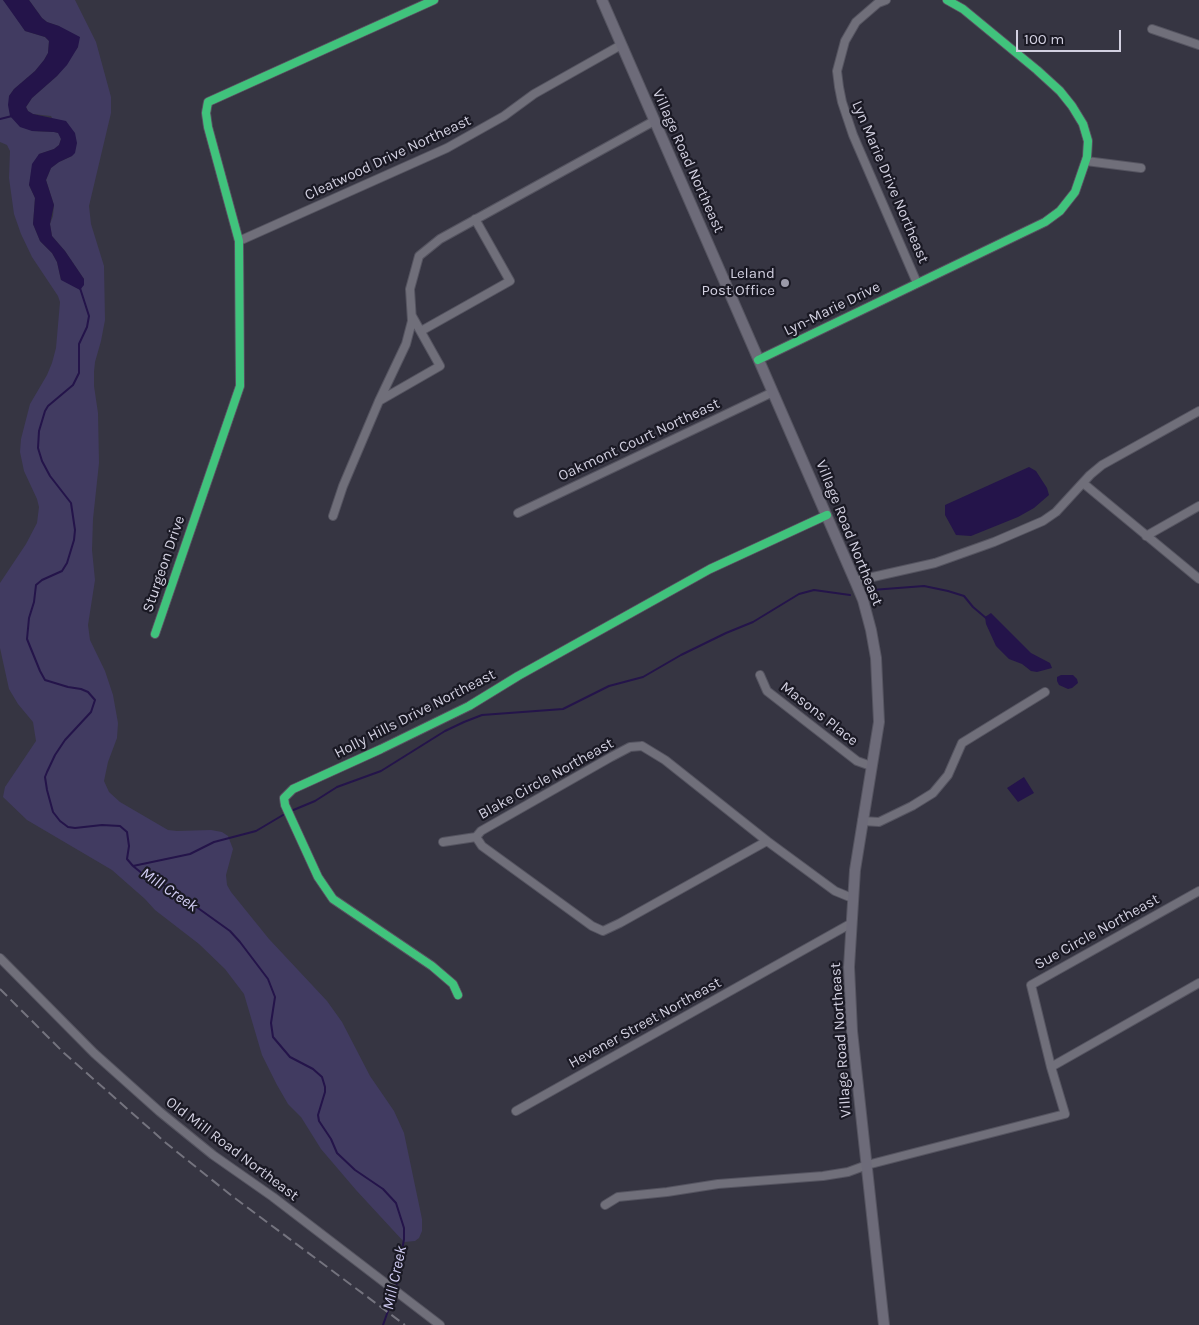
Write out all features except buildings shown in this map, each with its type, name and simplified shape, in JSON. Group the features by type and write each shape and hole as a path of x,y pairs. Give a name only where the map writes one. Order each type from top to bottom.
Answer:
{"main road":[{"name":"Village Road Northeast","path":"602,0 827,515 855,581 871,630 876,658 879,722 862,821 852,898 849,967 852,1031 884,1325"}],"street":[{"name":"Sturgeon Drive","path":"155,634 240,386 239,241 208,127 206,113 208,102 434,0"},
{"name":"Lyn Marie Drive Northeast","path":"886,0 877,2 856,22 844,41 837,71 842,102 853,135 917,283 1044,222 1060,211 1075,192 1086,161 1088,141 1083,124 1060,91 963,9 947,0"},
{"path":"1152,30 1199,45"},
{"name":"Cleatwood Drive Northeast","path":"239,241 447,148 504,116 534,94 621,46"},
{"path":"333,516 343,486 379,401 406,344 412,321 410,289 419,256 440,239 654,121"},
{"path":"1086,161 1141,168"},
{"path":"421,331 510,281 475,219"},
{"name":"Lyn-Marie Drive","path":"758,360 917,283"},
{"path":"379,401 440,366 412,316"},
{"name":"Oakmont Court Northeast","path":"518,514 773,392"},
{"path":"855,581 926,566 1043,521 1056,512 1102,465 1199,411"},
{"path":"1083,483 1199,579"},
{"path":"1146,536 1199,506"},
{"name":"Holly Hills Drive Northeast","path":"458,995 453,984 432,966 333,899 318,877 285,805 284,798 293,789 469,706 518,676 710,569 827,515"},
{"name":"Masons Place","path":"760,675 767,691 857,761 871,766"},
{"path":"862,821 879,822 912,806 933,793 948,775 962,743 1045,692"},
{"name":"Blake Circle Northeast","path":"767,840 603,931 592,926 482,846 476,837 481,831 630,747 642,746 665,760 835,891 852,898"},
{"path":"442,842 476,837"},
{"name":"Sue Circle Northeast","path":"867,1165 1065,1114 1051,1067 1031,985 1199,891"},
{"name":"Hevener Street Northeast","path":"516,1111 850,924"},
{"name":"Old Mill Road Northeast","path":"0,958 82,1041 160,1112 213,1155 273,1197 440,1325"},
{"path":"1051,1067 1199,983"},
{"path":"605,1205 618,1197 718,1184 823,1176 848,1172 867,1165"}],"shaded area":[{"path":"0,0 3,0 10,8 25,31 45,37 49,41 48,53 44,60 9,96 32,131 59,133 61,139 59,145 54,149 39,154 29,185 35,198 33,224 40,241 52,253 57,262 61,280 84,279 52,236 50,224 54,205 46,180 51,168 72,156 51,116 33,114 26,107 32,98 57,76 78,47 59,26 42,18 29,0 75,0 96,42 111,97 111,113 89,206 91,224 104,266 105,320 94,372 98,413 99,463 93,519 92,550 95,580 88,625 90,640 105,671 113,695 118,723 117,738 108,762 104,781 109,792 120,802 168,830 211,830 222,832 228,836 233,849 226,875 227,885 231,892 269,939 327,1001 342,1022 370,1076 394,1111 404,1133 422,1219 422,1231 419,1238 415,1241 404,1242 321,1149 301,1117 288,1104 262,1055 244,994 225,969 199,944 155,910 112,870 27,820 3,797 5,787 36,741 33,722 18,704 9,689 0,648 0,583 26,544 37,523 39,507 24,471 20,452 21,439 30,404 52,363 56,348 60,302 32,257 14,214 9,178 10,151 7,145 0,142"},
{"path":"3,0 29,0 47,22 80,37 78,47 67,65 32,98 26,107 33,114 66,121 75,133 77,143 75,153 51,168 46,180 54,205 50,224 52,236 84,279 84,285 80,290 61,280 57,262 52,253 40,241 33,224 35,198 29,185 32,164 39,154 54,149 59,145 61,139 58,133 32,131 20,127 10,116 8,105 9,96 14,89 35,71 44,60 48,53 49,41 45,37 25,31"},
{"path":"1029,467 1036,471 1047,488 1049,495 1034,508 1018,517 971,536 956,535 945,515 945,505"},
{"path":"991,613 1031,653 1050,663 1052,668 1037,672 1031,671 1022,664 1009,659 996,646 986,624 985,617"},
{"path":"1073,675 1078,683 1068,689 1059,685 1057,677"},
{"path":"1024,777 1034,793 1018,802 1007,788"}],"waterway":[{"path":"0,119 12,116"},
{"name":"Mill Creek","path":"80,288 89,316 87,327 79,344 79,373 73,385 48,406 45,411 39,431 38,448 50,476 71,503 75,530 74,540 67,563 62,571 42,580 36,585 27,639 45,680 81,689 88,692 95,700 91,712 65,740 55,755 45,777 53,812 68,827 120,826 127,832 129,846 127,859 133,866 149,879 184,898 230,931 268,979 275,997 271,1023 273,1037 290,1057 313,1069 322,1077 325,1092 318,1115 319,1121 331,1139 337,1153 355,1170 383,1189 396,1203 404,1228 396,1287"},
{"path":"872,590 924,586 948,591 964,596 986,618"},
{"path":"291,811 315,801 337,787 381,771 445,731 482,715 563,709 609,686 643,677 681,655 753,622 799,594 814,590 850,595"},
{"path":"133,866 190,854 214,842 256,831 283,815"},
{"name":"Mill Creek","path":"383,1325 394,1294"}],"railway":[{"path":"0,989 64,1053 166,1143 232,1196 405,1325"}],"cycle path":[{"path":"155,634 240,386 239,241 208,127 206,113 208,102 434,0"},
{"path":"758,360 1045,222 1060,211 1075,192 1087,157 1088,141 1083,124 1072,106 1060,91 1037,70 963,9 947,0"},
{"path":"458,995 453,984 432,966 333,899 318,877 285,805 284,798 293,789 469,706 518,676 710,569 827,515"}],"place":[{"name":"Leland Post Office","path":"785,283"}]}
